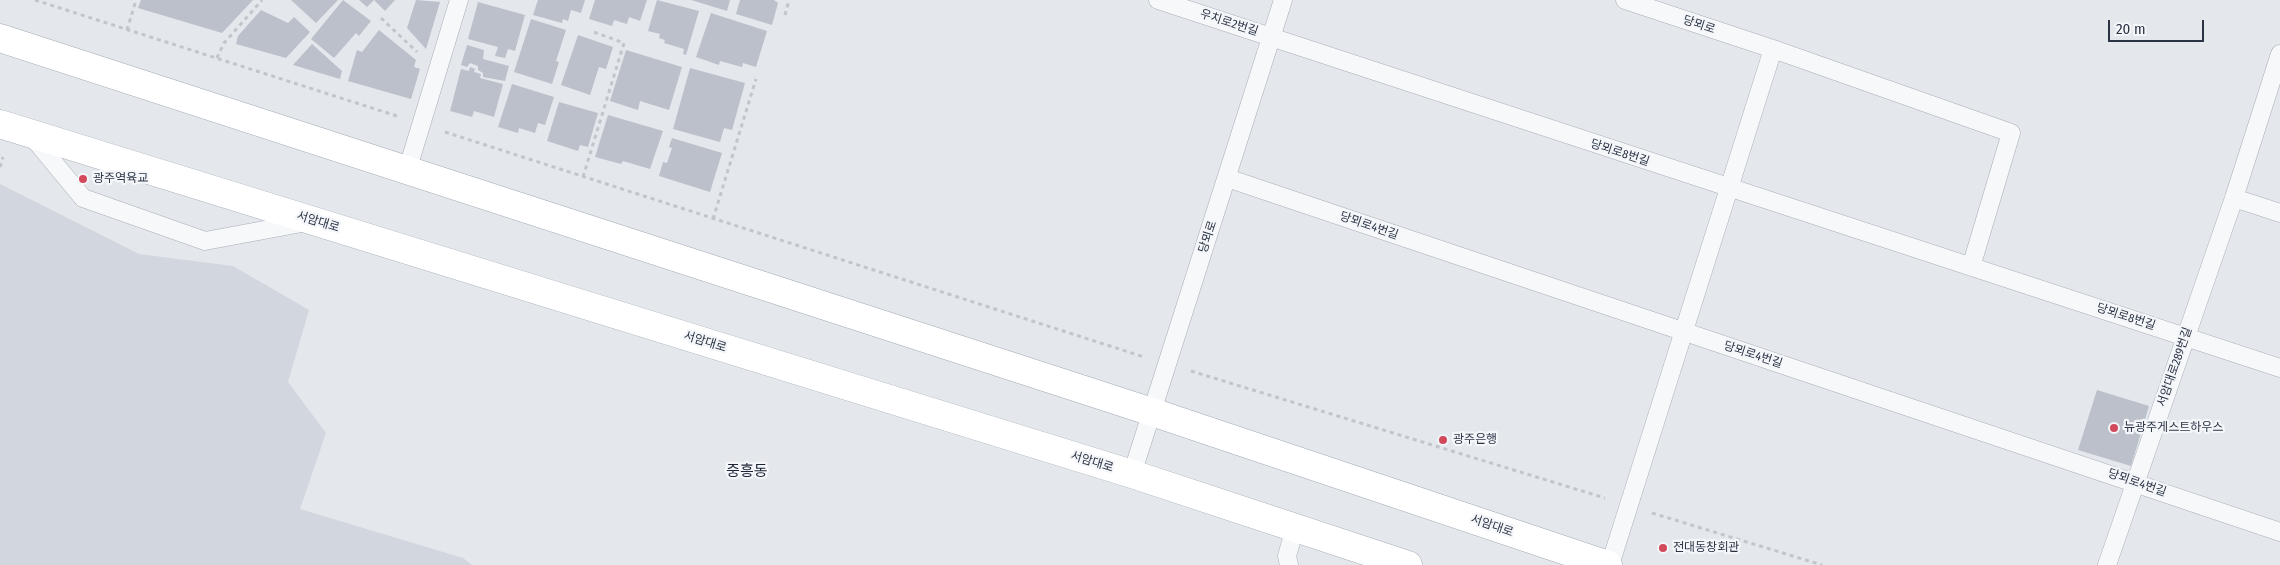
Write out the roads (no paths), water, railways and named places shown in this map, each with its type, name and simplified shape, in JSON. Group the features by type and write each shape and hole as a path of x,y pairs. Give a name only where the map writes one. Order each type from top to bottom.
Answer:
{"main road":[{"name":"서암대로","path":"0,38 1152,412 1609,565"},
{"name":"서암대로","path":"0,124 1132,474 1408,565"}],"lane":[{"path":"407,171 459,0"},
{"name":"우치로2번길","path":"1158,0 1271,36"},
{"name":"당뫼로","path":"1132,474 1282,0"},
{"name":"당뫼로","path":"1625,0 1773,49"},
{"name":"당뫼로8번길","path":"1271,36 1729,189 2280,368"},
{"path":"1609,565 1773,49 2011,133 1971,267"},
{"name":"서암대로289번길","path":"2107,565 2234,198 2280,54"},
{"path":"30,133 83,198 206,241 313,221"},
{"name":"당뫼로4번길","path":"1226,178 2280,532"},
{"path":"2234,198 2280,213"},
{"path":"1290,565 1287,556 1295,528"}],"place":[{"name":"광주역육교","path":"83,179"},
{"name":"뉴광주게스트하우스","path":"2114,428"},
{"name":"광주은행","path":"1443,440"},
{"name":"전대동창회관","path":"1663,548"}],"district":[{"name":"중흥동","path":"747,472"}]}
